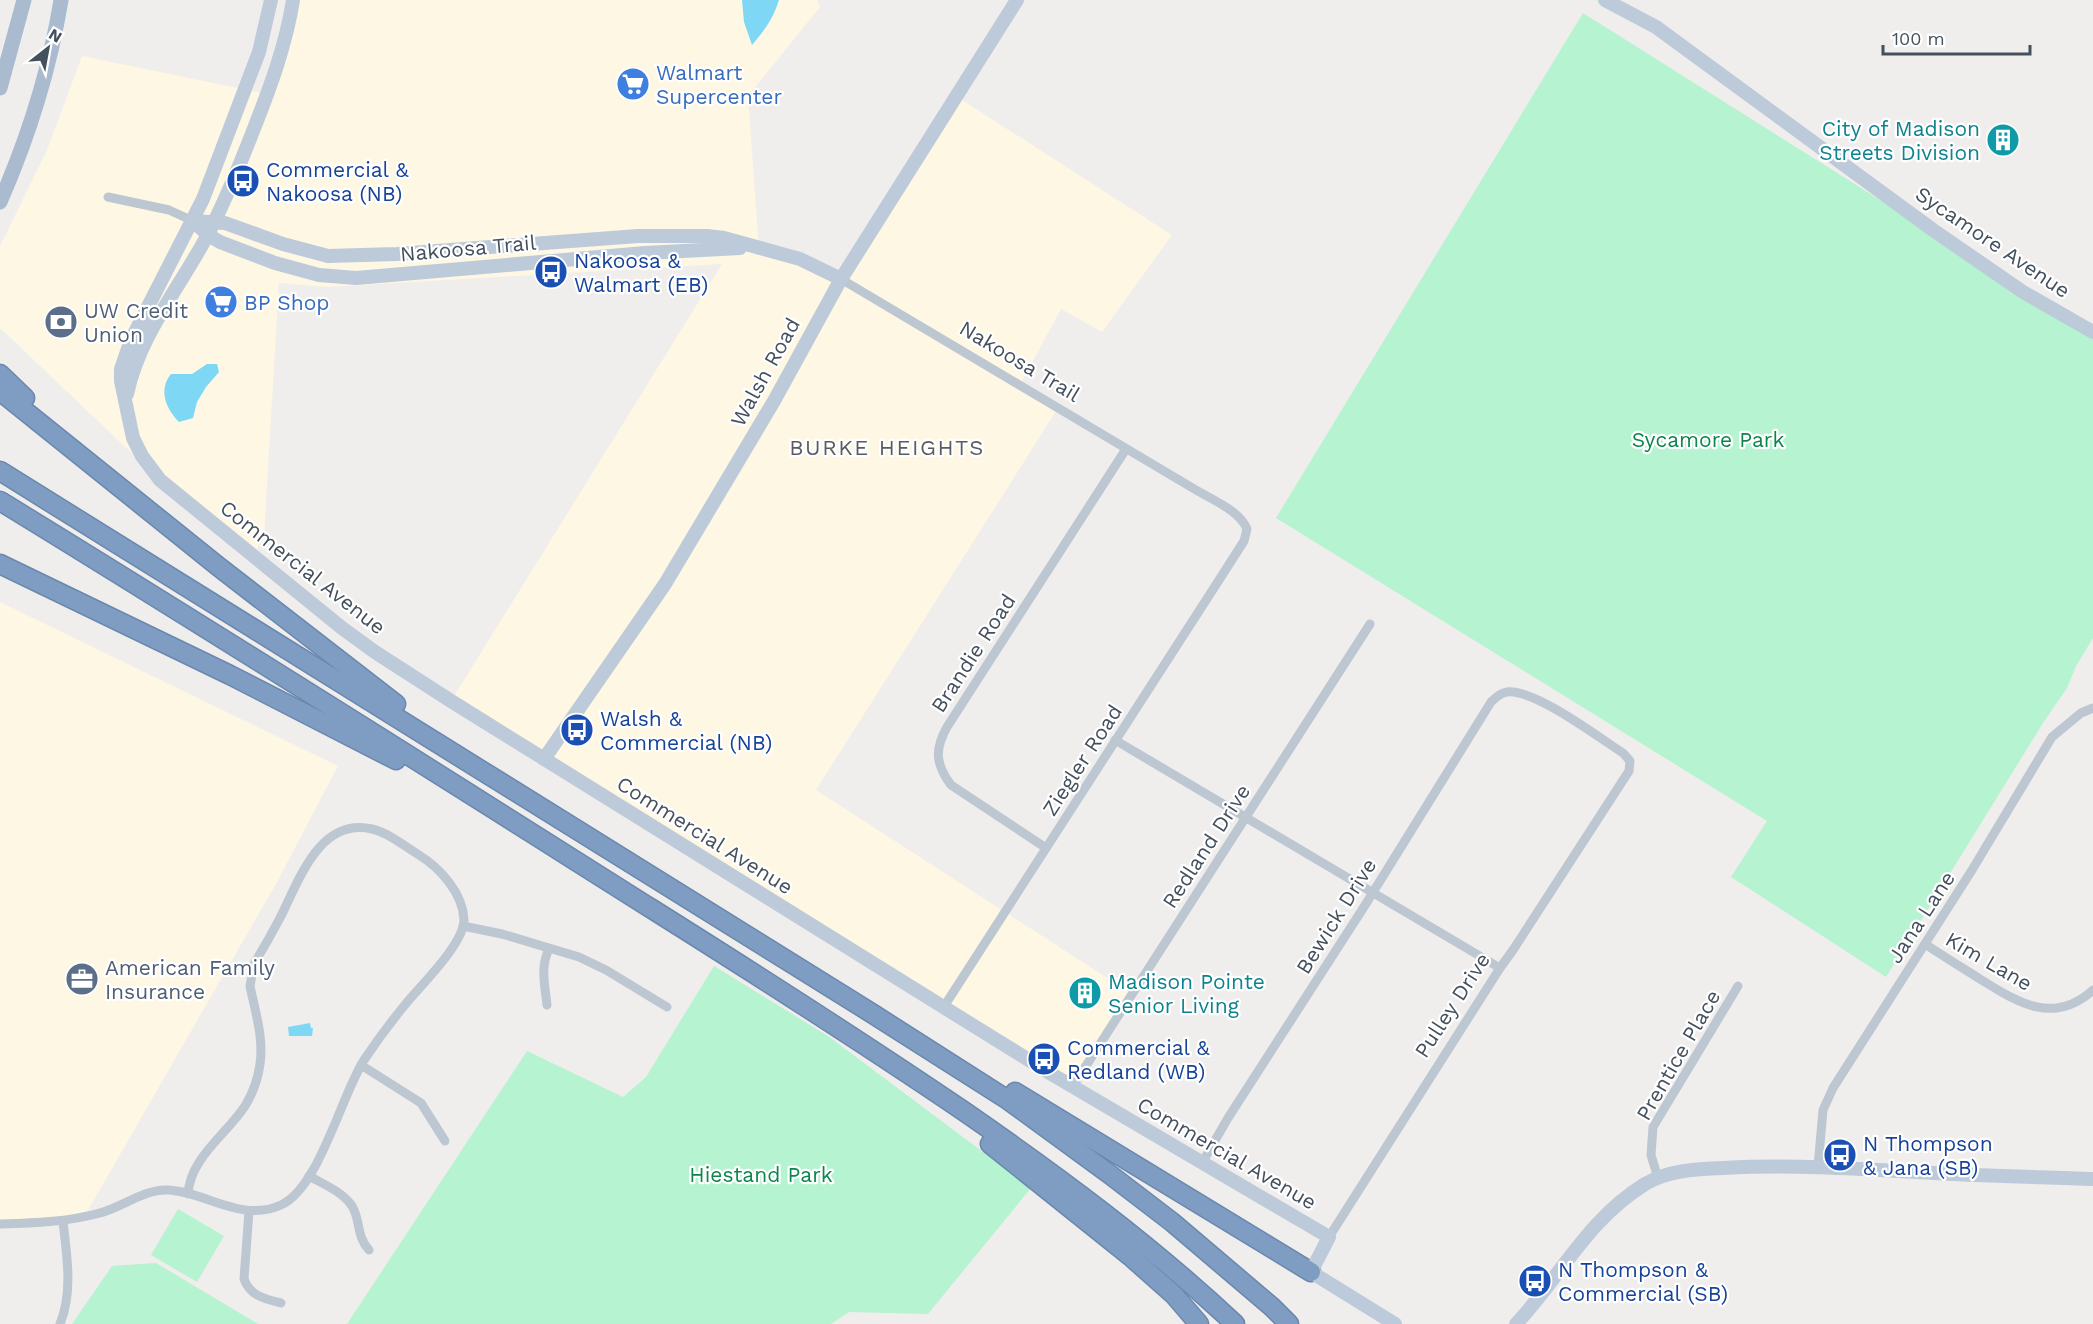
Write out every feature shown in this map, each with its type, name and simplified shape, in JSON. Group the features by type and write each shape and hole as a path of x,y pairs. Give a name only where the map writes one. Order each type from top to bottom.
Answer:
{"highway":[{"path":"0,374 93,464"},
{"path":"0,391 219,567 386,697 573,827"},
{"path":"0,471 1008,1100 1172,1222 1289,1324"},
{"path":"0,501 530,831 831,1023 1034,1160 1159,1257 1234,1324"},
{"path":"0,564 318,718 474,805 530,831"},
{"path":"873,1014 1002,1084 1311,1272"},
{"path":"831,1023 1007,1157 1130,1256 1174,1295 1199,1324"}],"main road":[{"path":"0,88 24,0"},
{"path":"0,202 29,125 47,64 61,0"}],"street":[{"name":"Commercial Avenue","path":"271,0 252,71 207,190 127,350 121,374 128,423 135,444 160,480 333,621 375,652 943,1008 1329,1237"},
{"name":"Commercial Avenue","path":"126,399 138,358 208,235 235,177 267,94 281,51 293,0"},
{"name":"Walsh Road","path":"544,759 665,584 774,401 841,279 1017,0"},
{"name":"Sycamore Avenue","path":"1605,0 1656,27 1933,230 2023,292 2093,332"},
{"name":"Nakoosa Trail","path":"108,197 169,210 193,221 208,235 220,242 286,266 319,275 356,278 670,251 759,249"},
{"name":"Nakoosa Trail","path":"193,221 214,221 240,227 283,244 328,256 397,254 568,240 676,235 724,238 800,259 841,279 1237,515 1248,530"},
{"name":"Brandie Road","path":"1046,848 951,785 940,770 939,743 947,727 1126,449"},
{"name":"Ziegler Road","path":"943,1008 1244,542 1248,530"},
{"name":"Redland Drive","path":"1073,1086 1370,624"},
{"name":"Bewick Drive","path":"1202,1163 1228,1118 1491,702 1504,692 1527,696 1556,710 1623,753 1630,762"},
{"name":"Jana Lane","path":"1818,1167 1820,1132 1825,1104 1833,1088 1972,870 2052,737 2081,713 2093,708"},
{"path":"1115,740 1500,968"},
{"name":"Pulley Drive","path":"1311,1272 1329,1237 1500,968 1621,785 1629,771 1630,762"},
{"path":"0,1224 63,1222 107,1211 155,1191 179,1191 188,1194 239,1210 249,1211 271,1208 286,1202 309,1176 361,1065 403,1006 460,937 464,921 456,893 433,864 375,830 354,828 343,830 333,835 317,850 298,879 280,918 254,964 250,986 261,1044 261,1062 253,1093 244,1108 200,1161 191,1177 188,1194"},
{"path":"463,926 502,934 571,954 591,962 667,1007"},
{"name":"Kim Lane","path":"1925,944 2028,1006 2054,1008 2072,1004 2093,990"},
{"path":"547,1005 544,960 549,949"},
{"name":"Prentice Place","path":"1659,1178 1651,1155 1653,1127 1738,986"},
{"path":"361,1065 421,1103 445,1141"},
{"path":"1516,1324 1540,1299 1586,1235 1623,1201 1644,1185 1685,1170 1754,1166 1818,1167 2093,1179"},
{"path":"309,1176 335,1191 352,1207 361,1241 369,1250"},
{"path":"249,1211 244,1279 248,1288 256,1296 281,1303"},
{"path":"60,1324 68,1296 63,1222"},
{"path":"1311,1272 1395,1324"},
{"path":"1528,1324 1540,1299"}],"shaded area":[{"path":"293,0 817,0 820,7 748,96 759,249 841,279 956,96 1172,235 1102,332 1061,309 1020,385 1058,408 816,790 1132,994 1073,1086 451,701 722,264 327,287 279,283 264,536 253,556 160,480 0,328 0,246 47,150 82,56 267,94"},
{"path":"0,602 338,766 277,882 84,1217 0,1224"}],"green space":[{"name":"Sycamore Park","path":"1583,13 2093,334 2093,638 2076,666 2067,688 1886,977 1731,877 1767,821 1276,518"},
{"name":"Hiestand Park","path":"714,966 828,1036 1031,1188 928,1314 849,1312 831,1324 347,1324 527,1051 623,1097 646,1077"},
{"path":"178,1209 224,1236 197,1282 151,1255"},
{"path":"156,1263 258,1324 72,1324 112,1266"}],"water":[{"path":"742,0 779,0 768,24 752,45 744,22"},
{"path":"207,364 217,364 219,372 197,402 193,418 179,422 170,411 165,399 167,380 171,374 192,374"},
{"path":"310,1023 313,1028 312,1036 289,1036 288,1027"}],"place":[{"name":"Walmart Supercenter","path":"633,84"},
{"name":"City of Madison Streets Division","path":"2003,140"},
{"name":"Commercial & Nakoosa (NB)","path":"243,181"},
{"name":"Nakoosa & Walmart (EB)","path":"551,272"},
{"name":"BP Shop","path":"221,302"},
{"name":"UW Credit Union","path":"61,322"},
{"name":"Walsh & Commercial (NB)","path":"577,730"},
{"name":"American Family Insurance","path":"82,979"},
{"name":"Madison Pointe Senior Living","path":"1085,993"},
{"name":"Commercial & Redland (WB)","path":"1044,1059"},
{"name":"N Thompson & Jana (SB)","path":"1840,1155"},
{"name":"N Thompson & Commercial (SB)","path":"1535,1281"}],"district":[{"name":"BURKE HEIGHTS","path":"887,447"}]}
